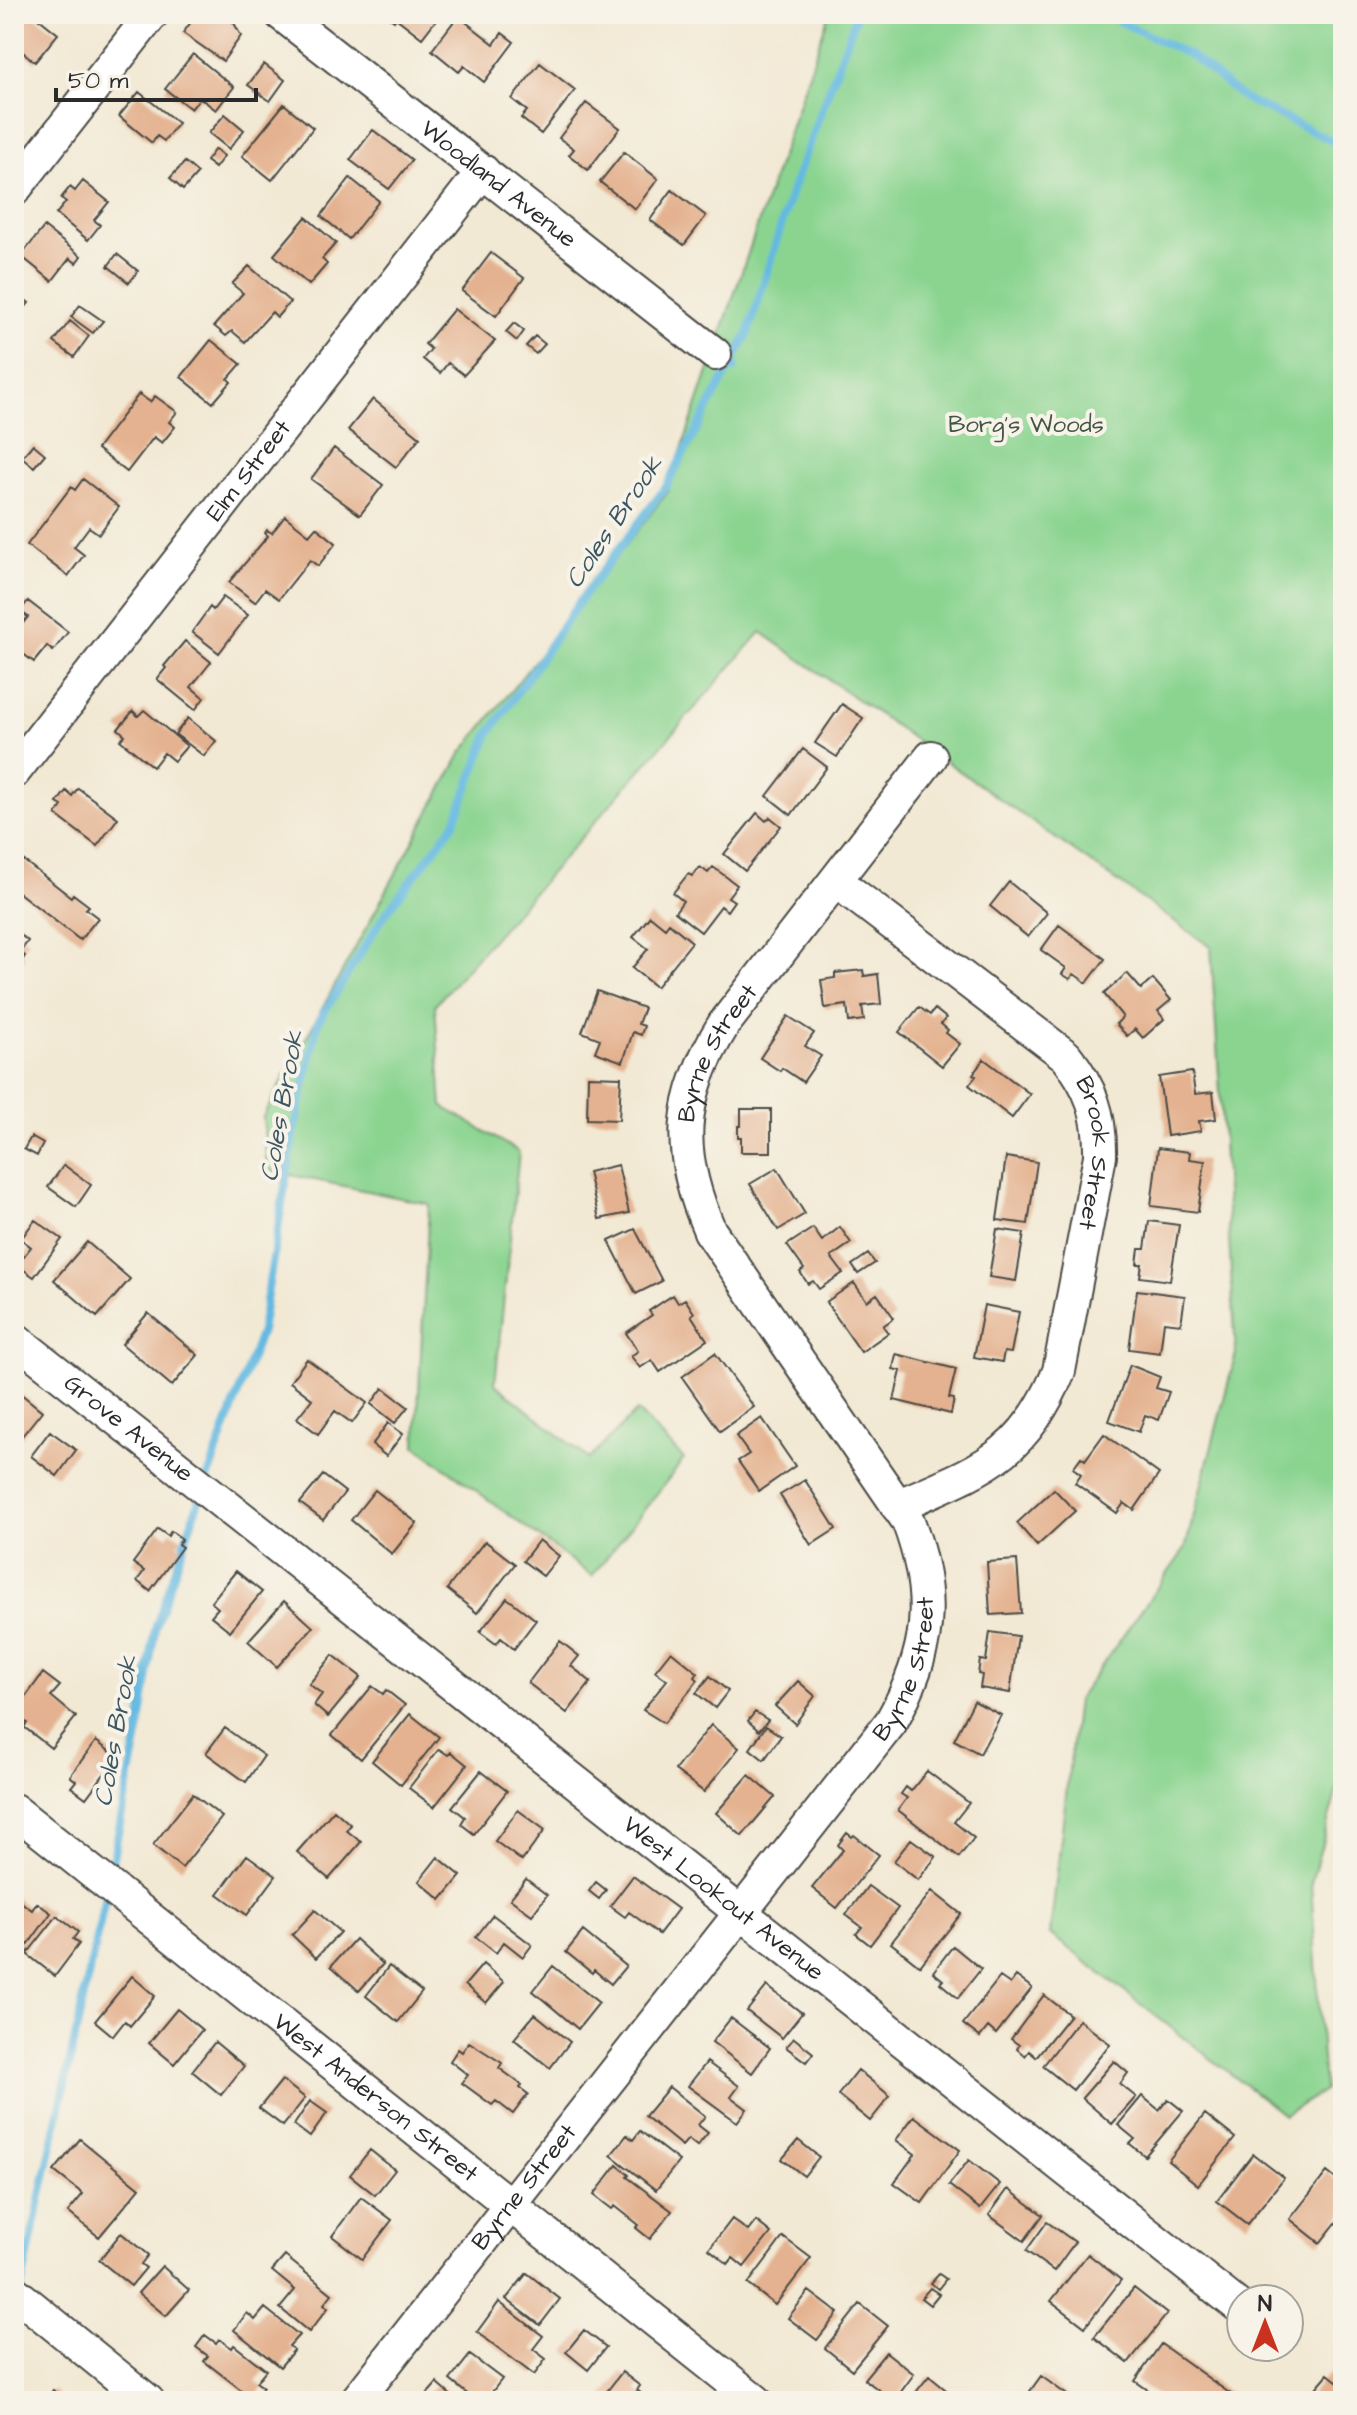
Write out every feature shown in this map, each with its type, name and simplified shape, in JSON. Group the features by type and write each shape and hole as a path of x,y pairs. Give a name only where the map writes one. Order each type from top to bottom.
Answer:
{"street":[{"path":"14,190 152,14"},
{"name":"Woodland Avenue","path":"281,14 715,354"},
{"name":"Elm Street","path":"14,772 483,171"},
{"name":"Byrne Street","path":"356,2401 891,1722 910,1688 921,1654 926,1618 925,1579 908,1521 710,1231 694,1195 686,1156 686,1124 692,1088 705,1055 724,1024 931,757"},
{"name":"Brook Street","path":"836,881 1066,1056 1095,1102 1101,1132 1100,1156 1059,1371 1047,1400 1030,1427 1004,1454 977,1471 897,1506"},
{"name":"Grove Avenue","path":"14,1338 203,1489"},
{"name":"West Lookout Avenue","path":"203,1489 1225,2295"},
{"name":"West Anderson Street","path":"14,1810 756,2401"},
{"path":"16,2294 148,2401"}],"green space":[{"name":"Borg's Woods","path":"829,14 1343,14 1343,1768 1311,1883 1324,2091 1284,2115 1050,1934 1077,1700 1185,1549 1236,1353 1211,947 761,632 435,1005 442,1106 519,1152 495,1384 589,1459 637,1411 684,1459 592,1576 416,1446 429,1204 267,1170 263,1117 461,754 667,493"}],"building":[{"path":"23,14 33,14 58,34 35,62 14,45 14,25"},
{"path":"197,14 221,14 234,23 241,36 223,61 183,33"},
{"path":"385,14 439,16 422,38 396,18 394,21"},
{"path":"458,16 494,44 502,33 514,42 484,82 464,66 459,72 432,50"},
{"path":"193,54 234,87 216,110 200,98 191,109 165,89"},
{"path":"540,63 575,90 541,134 521,118 527,111 512,99"},
{"path":"264,64 285,80 270,101 248,85"},
{"path":"139,92 178,123 164,141 157,136 152,143 119,116"},
{"path":"586,103 620,128 588,170 569,155 574,149 559,138"},
{"path":"284,104 313,128 272,180 242,156"},
{"path":"225,114 244,130 229,149 209,133"},
{"path":"373,130 412,160 389,189 350,160"},
{"path":"215,149 224,156 215,168 206,161"},
{"path":"624,152 658,179 635,209 600,182"},
{"path":"185,162 198,173 183,190 170,178"},
{"path":"350,178 379,201 349,239 321,216"},
{"path":"83,181 109,202 94,220 100,225 88,240 56,214 66,202 61,198 70,187 75,191"},
{"path":"672,190 706,216 684,245 650,220"},
{"path":"306,217 336,243 322,259 327,264 309,285 274,255"},
{"path":"44,227 81,256 76,263 70,258 52,281 21,256"},
{"path":"491,253 524,278 496,316 462,291"},
{"path":"117,254 138,271 129,283 108,266"},
{"path":"249,266 290,302 277,317 272,312 245,342 232,331 226,336 214,326 243,293 232,284"},
{"path":"14,291 29,303 14,321"},
{"path":"80,305 103,321 93,333 71,317"},
{"path":"454,309 495,341 464,375 448,363 440,373 423,359 431,349 425,344"},
{"path":"70,321 89,336 74,357 54,342"},
{"path":"514,323 524,331 517,341 506,332"},
{"path":"535,336 545,344 536,354 526,346"},
{"path":"211,340 241,364 213,403 181,377"},
{"path":"139,394 150,402 155,396 177,412 169,422 175,427 162,443 154,437 127,472 97,449"},
{"path":"373,399 420,437 396,467 348,430"},
{"path":"33,444 45,454 34,467 22,457"},
{"path":"334,448 383,485 360,515 311,479"},
{"path":"83,479 119,507 99,534 89,527 74,547 84,555 68,576 27,545 71,487 75,490"},
{"path":"285,516 309,535 316,527 336,543 318,566 310,560 279,599 265,589 255,602 229,582 268,536 265,533 267,530 272,533"},
{"path":"223,597 248,615 219,653 192,632 210,607 213,610"},
{"path":"28,601 68,632 53,651 47,646 34,662 14,647 14,634 28,617 20,611"},
{"path":"185,641 211,662 191,687 204,698 195,710 157,679"},
{"path":"842,704 863,718 837,757 815,743"},
{"path":"144,710 187,746 174,761 164,753 153,767 120,740 125,735 118,729 133,711 138,716"},
{"path":"188,718 216,741 204,756 175,734"},
{"path":"803,749 827,767 791,815 767,796"},
{"path":"78,788 118,818 97,846 56,815 62,806 57,803 66,791 72,796"},
{"path":"757,813 766,821 770,817 781,826 745,871 724,854"},
{"path":"23,860 71,897 73,894 89,906 86,909 98,918 80,940 14,889 14,872"},
{"path":"700,867 708,873 713,867 737,885 728,897 734,901 727,911 721,906 701,932 675,912 683,901 673,893 688,874 692,876"},
{"path":"1009,882 1047,913 1028,937 990,906"},
{"path":"650,916 665,928 669,923 692,942 656,987 632,968 648,949 633,937"},
{"path":"1059,925 1105,959 1087,983 1074,974 1070,979 1062,974 1066,968 1041,950"},
{"path":"14,930 28,941 20,952 25,956 21,962 14,957"},
{"path":"863,970 864,976 878,974 881,1004 862,1006 864,1020 849,1022 847,1005 825,1008 821,980 835,978 835,973"},
{"path":"1127,973 1141,989 1153,979 1171,1000 1158,1011 1164,1019 1143,1038 1135,1029 1127,1036 1116,1024 1123,1017 1104,994"},
{"path":"597,991 644,1008 638,1024 644,1026 641,1035 633,1032 623,1062 595,1052 600,1039 582,1032"},
{"path":"919,1007 930,1015 935,1009 946,1018 941,1024 948,1030 946,1033 960,1044 942,1066 899,1032"},
{"path":"788,1016 814,1033 805,1046 821,1056 803,1082 760,1058"},
{"path":"984,1059 1030,1094 1012,1118 969,1085"},
{"path":"1192,1072 1195,1094 1213,1092 1216,1119 1199,1121 1201,1131 1167,1136 1159,1077"},
{"path":"588,1076 621,1077 619,1120 587,1119"},
{"path":"741,1109 771,1109 771,1152 741,1152 738,1126 741,1126"},
{"path":"31,1137 43,1144 37,1156 24,1149"},
{"path":"1158,1148 1190,1152 1189,1159 1205,1161 1198,1212 1151,1206"},
{"path":"1006,1157 1037,1162 1028,1224 997,1220"},
{"path":"64,1165 91,1185 76,1207 48,1187"},
{"path":"618,1165 629,1213 599,1219 588,1172"},
{"path":"777,1168 805,1214 778,1230 750,1184"},
{"path":"35,1220 62,1239 34,1277 17,1265 31,1247 21,1239"},
{"path":"1149,1221 1179,1225 1170,1281 1140,1277 1142,1264 1137,1264 1139,1249 1145,1249"},
{"path":"840,1227 851,1243 831,1257 843,1273 819,1289 813,1281 808,1284 800,1272 804,1269 787,1245 813,1228 822,1241"},
{"path":"635,1229 662,1281 636,1294 609,1241"},
{"path":"997,1229 1024,1233 1016,1281 989,1277"},
{"path":"87,1242 130,1279 97,1317 54,1280"},
{"path":"868,1254 875,1263 858,1274 852,1265"},
{"path":"854,1283 867,1301 877,1294 894,1318 883,1326 888,1333 861,1352 826,1302"},
{"path":"1137,1290 1185,1296 1181,1324 1164,1322 1160,1353 1129,1349"},
{"path":"673,1295 678,1303 685,1299 707,1340 660,1372 652,1360 640,1368 631,1356 638,1351 626,1333 652,1315 649,1311"},
{"path":"984,1305 1019,1312 1011,1353 1004,1352 1002,1362 974,1357"},
{"path":"148,1313 198,1355 172,1386 122,1344"},
{"path":"715,1353 754,1407 720,1431 682,1377"},
{"path":"896,1354 956,1369 949,1398 954,1399 951,1414 894,1400 901,1371 893,1369"},
{"path":"307,1359 367,1403 352,1423 335,1411 318,1434 297,1418 312,1399 290,1382"},
{"path":"1130,1365 1160,1377 1156,1388 1169,1392 1159,1420 1145,1415 1139,1432 1109,1421"},
{"path":"383,1388 408,1407 395,1423 371,1404"},
{"path":"14,1391 42,1411 14,1446"},
{"path":"762,1418 795,1466 759,1491 738,1461 749,1454 736,1436"},
{"path":"388,1423 403,1434 386,1456 372,1445"},
{"path":"50,1431 76,1450 57,1476 31,1456"},
{"path":"1104,1434 1159,1474 1134,1510 1124,1503 1117,1513 1075,1483 1081,1474 1073,1468 1081,1457 1085,1460"},
{"path":"323,1475 345,1492 323,1520 300,1503"},
{"path":"805,1480 836,1529 811,1545 780,1495"},
{"path":"1054,1489 1075,1511 1037,1546 1017,1523"},
{"path":"375,1490 417,1523 392,1554 351,1520"},
{"path":"158,1529 168,1536 171,1531 182,1539 178,1544 182,1547 150,1591 137,1581 144,1571 133,1563"},
{"path":"539,1540 559,1556 543,1576 523,1561"},
{"path":"485,1541 515,1564 477,1613 447,1589"},
{"path":"1017,1560 1021,1613 990,1615 987,1562"},
{"path":"236,1571 262,1592 230,1631 211,1616 218,1608 211,1602"},
{"path":"507,1598 536,1620 514,1649 501,1638 496,1644 480,1632"},
{"path":"284,1601 313,1627 277,1667 248,1641"},
{"path":"990,1632 1018,1636 1010,1693 980,1688 980,1660 986,1661"},
{"path":"560,1641 579,1656 571,1666 591,1682 567,1713 528,1683"},
{"path":"671,1651 698,1673 695,1677 698,1680 664,1723 643,1710 667,1680 655,1671"},
{"path":"333,1655 361,1677 328,1717 314,1705 322,1694 309,1684"},
{"path":"43,1673 60,1686 51,1696 76,1717 51,1748 24,1727 27,1723 14,1713"},
{"path":"710,1676 728,1691 715,1708 696,1693"},
{"path":"798,1681 815,1696 795,1724 775,1706"},
{"path":"372,1686 383,1694 386,1690 405,1705 361,1759 332,1735"},
{"path":"974,1701 1001,1715 980,1754 954,1740"},
{"path":"755,1712 768,1720 759,1731 748,1721"},
{"path":"410,1714 439,1737 401,1785 372,1761"},
{"path":"711,1725 739,1748 704,1792 675,1770"},
{"path":"766,1726 781,1736 764,1760 750,1749"},
{"path":"225,1728 264,1756 246,1782 206,1753"},
{"path":"96,1741 117,1757 86,1798 71,1787 76,1781 70,1776"},
{"path":"439,1749 448,1755 451,1752 467,1765 434,1807 409,1788"},
{"path":"481,1771 507,1791 474,1834 461,1824 465,1817 452,1807"},
{"path":"927,1771 969,1803 954,1822 974,1838 959,1857 898,1810 907,1798 901,1794 906,1787 911,1791"},
{"path":"749,1775 775,1797 742,1836 716,1813"},
{"path":"193,1794 222,1817 182,1868 153,1845"},
{"path":"334,1810 351,1825 346,1830 361,1842 329,1879 297,1852"},
{"path":"518,1810 545,1830 522,1861 495,1841"},
{"path":"847,1833 879,1855 837,1908 812,1888 843,1850 838,1845"},
{"path":"911,1839 936,1857 918,1880 894,1861"},
{"path":"247,1855 276,1876 247,1915 218,1894"},
{"path":"438,1857 461,1876 441,1900 419,1881"},
{"path":"633,1876 678,1909 659,1934 629,1912 625,1917 610,1906"},
{"path":"526,1879 547,1895 532,1915 510,1899"},
{"path":"596,1882 606,1890 599,1899 589,1891"},
{"path":"868,1886 898,1908 870,1945 856,1934 862,1927 846,1915"},
{"path":"932,1891 961,1914 920,1966 891,1943"},
{"path":"14,1897 32,1910 37,1903 51,1913 22,1953 14,1947"},
{"path":"315,1910 340,1932 316,1958 292,1935"},
{"path":"493,1915 532,1945 523,1957 504,1942 496,1953 476,1937"},
{"path":"57,1916 78,1932 73,1939 79,1944 55,1976 27,1954"},
{"path":"583,1931 626,1966 611,1984 566,1952"},
{"path":"355,1939 383,1964 359,1991 331,1966"},
{"path":"953,1946 981,1969 958,1998 940,1983 943,1980 933,1972"},
{"path":"483,1964 504,1982 486,2003 465,1985"},
{"path":"389,1966 422,1992 398,2022 366,1996"},
{"path":"553,1966 599,2003 578,2029 533,1991"},
{"path":"132,1976 155,1996 130,2026 125,2021 113,2036 95,2021"},
{"path":"1016,1976 1032,1988 996,2034 988,2027 980,2037 963,2024 1000,1977 1010,1984"},
{"path":"767,1986 802,2013 782,2038 747,2011"},
{"path":"1044,1995 1070,2015 1036,2057 1029,2051 1025,2056 1011,2039"},
{"path":"177,2009 202,2030 174,2064 149,2043"},
{"path":"535,2014 570,2042 550,2068 514,2039"},
{"path":"731,2018 770,2048 752,2073 712,2042"},
{"path":"1079,2020 1110,2044 1073,2090 1043,2066"},
{"path":"794,2038 813,2053 806,2062 786,2047"},
{"path":"215,2042 244,2066 221,2095 192,2071"},
{"path":"469,2042 502,2063 499,2068 522,2085 520,2088 528,2094 513,2114 496,2101 492,2105 462,2083 468,2075 450,2061 458,2049 462,2052"},
{"path":"1114,2061 1128,2073 1120,2084 1136,2097 1112,2124 1082,2098"},
{"path":"707,2062 739,2086 731,2097 747,2109 737,2122 688,2086"},
{"path":"858,2070 890,2096 870,2121 838,2095"},
{"path":"282,2080 305,2098 283,2126 259,2108"},
{"path":"669,2087 705,2116 698,2125 708,2133 697,2146 688,2139 682,2146 645,2116"},
{"path":"1142,2096 1159,2110 1168,2099 1183,2111 1145,2156 1130,2144 1135,2139 1118,2125"},
{"path":"310,2101 327,2113 310,2137 294,2125"},
{"path":"1205,2114 1235,2138 1198,2185 1168,2161"},
{"path":"914,2116 960,2150 922,2203 894,2183 915,2154 896,2140"},
{"path":"640,2131 679,2161 656,2190 611,2155 627,2135 633,2140"},
{"path":"80,2139 140,2188 99,2237 68,2212 83,2194 54,2171"},
{"path":"798,2140 819,2157 804,2176 782,2159"},
{"path":"370,2150 395,2170 375,2195 350,2175"},
{"path":"1253,2154 1284,2178 1247,2224 1217,2201"},
{"path":"969,2160 1000,2184 980,2209 949,2185"},
{"path":"617,2165 629,2175 627,2177 672,2211 650,2239 636,2228 639,2225 615,2206 612,2209 594,2195"},
{"path":"1327,2172 1343,2185 1343,2214 1320,2243 1290,2219"},
{"path":"1008,2189 1043,2215 1024,2241 989,2215"},
{"path":"361,2197 392,2220 362,2259 332,2236"},
{"path":"732,2219 748,2231 756,2221 771,2233 744,2267 733,2258 728,2264 709,2249"},
{"path":"1047,2222 1075,2242 1054,2271 1026,2251"},
{"path":"121,2233 148,2255 141,2264 146,2268 131,2286 99,2260"},
{"path":"783,2237 811,2258 775,2305 748,2284"},
{"path":"1088,2254 1121,2280 1085,2327 1051,2301"},
{"path":"285,2256 332,2294 324,2304 328,2308 309,2332 280,2308 295,2290 272,2271"},
{"path":"162,2266 189,2290 166,2316 138,2293"},
{"path":"527,2273 560,2299 540,2325 506,2299"},
{"path":"939,2274 946,2279 938,2289 931,2283"},
{"path":"930,2288 939,2294 930,2305 921,2298"},
{"path":"1134,2288 1167,2314 1128,2363 1094,2337"},
{"path":"809,2291 838,2313 817,2340 788,2318"},
{"path":"499,2302 543,2336 533,2349 546,2359 534,2375 477,2332"},
{"path":"860,2304 888,2326 852,2370 825,2348"},
{"path":"265,2308 299,2335 289,2346 294,2350 280,2367 234,2330 247,2313 255,2320"},
{"path":"584,2330 606,2347 588,2370 566,2352"},
{"path":"205,2335 216,2343 219,2339 232,2348 234,2345 266,2370 256,2382 263,2387 253,2399 204,2361 208,2356 196,2347"},
{"path":"1161,2344 1232,2395 1227,2401 1164,2401 1135,2381"},
{"path":"886,2352 914,2374 894,2401 864,2379"},
{"path":"470,2355 502,2379 485,2401 476,2401 450,2380"},
{"path":"622,2372 640,2386 637,2390 651,2401 601,2399"},
{"path":"1328,2374 1343,2386 1343,2401 1305,2401"},
{"path":"929,2376 951,2394 946,2401 909,2401"},
{"path":"1041,2376 1067,2395 1062,2401 1023,2401"},
{"path":"437,2383 457,2401 421,2401"},
{"path":"53,2390 66,2401 45,2401"}],"waterway":[{"name":"Coles Brook","path":"206,1482 261,1331 294,1132 318,1022 383,917 454,824 489,734 584,595 666,487 728,371 735,368 734,359 748,334 792,190 857,14"},
{"path":"1104,14 1193,57 1243,98 1343,146"},
{"name":"Coles Brook","path":"109,1877 138,1736 155,1629 201,1495"},
{"name":"Coles Brook","path":"21,2288 106,1894"}]}
